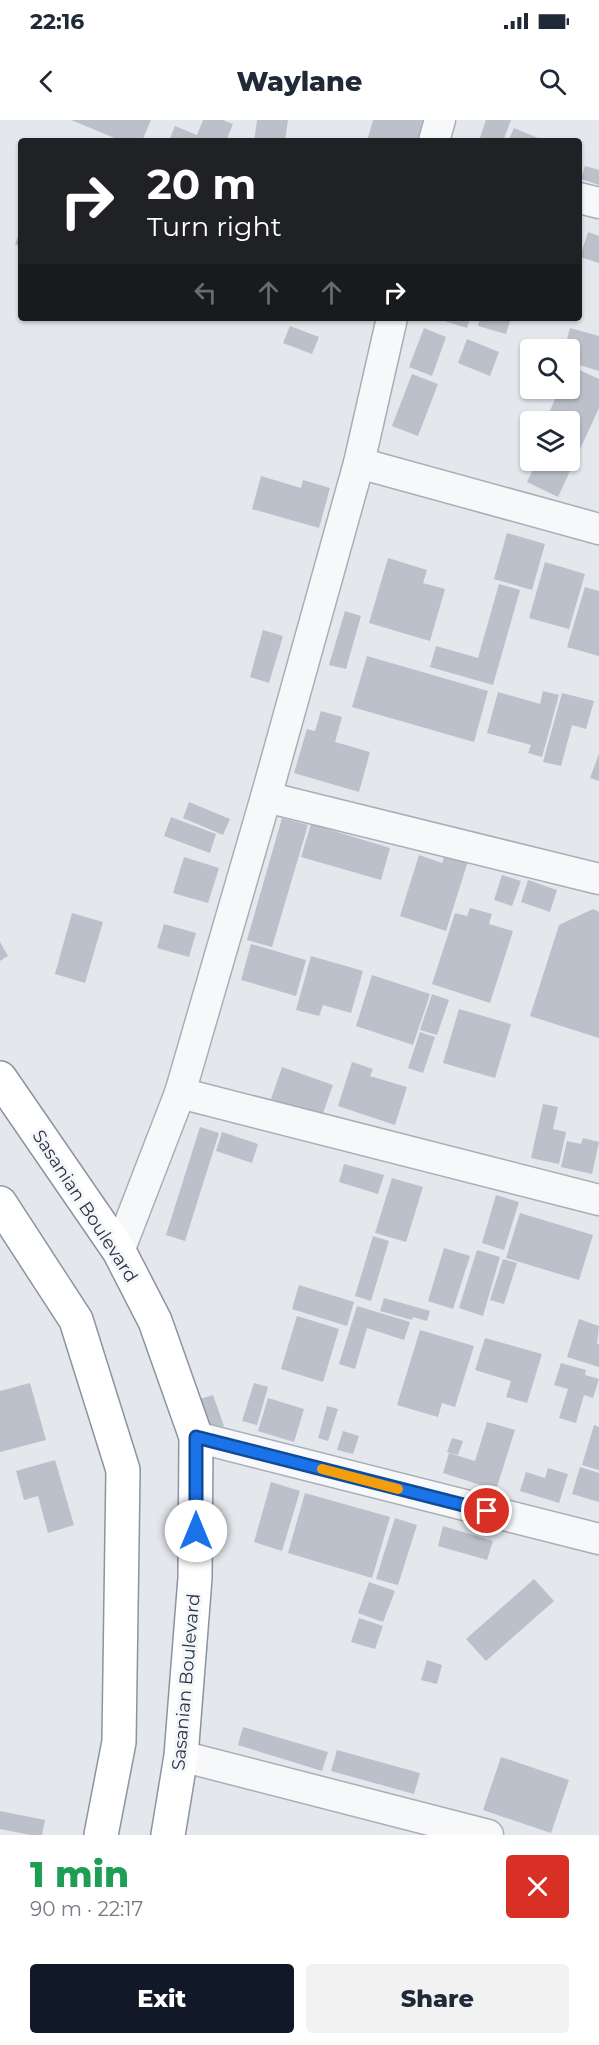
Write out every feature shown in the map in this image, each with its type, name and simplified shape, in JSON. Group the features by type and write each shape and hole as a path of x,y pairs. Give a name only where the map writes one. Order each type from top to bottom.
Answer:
{"highway":[{"name":"Sasanian Boulevard","path":"0,1078 118,1251 155,1321 196,1437 195,1578 181,1756 168,1835"},
{"path":"0,1203 76,1320 123,1470 119,1743 101,1835"}],"street":[{"path":"435,138 440,120"},
{"path":"582,199 599,203"},
{"path":"118,1251 180,1093 359,464 391,321"},
{"path":"359,464 599,529"},
{"path":"266,797 599,879"},
{"path":"180,1093 599,1200"},
{"path":"196,1437 599,1539"},
{"path":"181,1756 488,1835"}],"building":[{"path":"71,120 151,120 143,138 115,138"},
{"path":"203,120 223,120 233,124 227,138 170,138 175,126 197,135"},
{"path":"257,120 288,120 285,138 254,138"},
{"path":"373,120 430,120 425,138 368,138"},
{"path":"486,120 511,120 504,138 480,138"},
{"path":"514,128 538,138 509,138"},
{"path":"585,166 599,170 599,185 582,179"},
{"path":"588,232 599,236 599,263 582,258"},
{"path":"444,321 469,321 467,328"},
{"path":"479,321 510,321 506,334 478,326"},
{"path":"290,326 319,337 312,354 283,343"},
{"path":"424,328 446,337 432,376 409,367"},
{"path":"570,328 599,336 599,371 580,365 580,339 567,339"},
{"path":"467,339 499,352 490,376 458,363"},
{"path":"580,370 599,379 599,408 580,449 580,411 550,411 555,399 580,399"},
{"path":"412,374 438,384 418,436 392,426"},
{"path":"532,471 570,471 558,497 527,482"},
{"path":"261,476 301,488 303,480 330,488 319,528 252,509"},
{"path":"507,533 545,544 532,590 494,579"},
{"path":"388,558 427,570 423,583 445,589 430,641 369,623"},
{"path":"545,562 585,574 569,629 529,618"},
{"path":"499,584 520,590 493,685 430,667 436,646 478,658"},
{"path":"585,587 599,591 599,656 567,647"},
{"path":"345,611 361,616 346,669 329,665"},
{"path":"263,630 283,636 269,683 250,677"},
{"path":"367,656 488,691 474,742 352,707"},
{"path":"543,691 559,695 542,757 528,753 531,745 487,733 498,692 540,704"},
{"path":"562,693 594,701 586,729 572,725 561,766 543,762"},
{"path":"321,711 342,717 335,742 370,752 359,792 294,773 307,729 315,731"},
{"path":"599,754 599,781 590,778"},
{"path":"189,802 230,819 223,835 183,818"},
{"path":"171,817 216,834 210,853 164,836"},
{"path":"282,818 308,825 272,947 247,940"},
{"path":"311,824 390,848 381,880 301,857"},
{"path":"446,853 468,861 446,931 400,916 419,855 442,863"},
{"path":"184,857 219,868 208,903 173,893"},
{"path":"502,875 521,881 512,906 494,900"},
{"path":"528,880 557,890 550,912 521,902"},
{"path":"470,908 492,914 489,924 513,931 490,1003 432,984 455,913 467,916"},
{"path":"593,909 599,912 599,1038 530,1016 559,925"},
{"path":"72,913 103,922 85,983 55,974"},
{"path":"164,924 196,933 189,957 157,948"},
{"path":"0,942 8,956 0,961"},
{"path":"251,944 306,960 296,996 241,980"},
{"path":"311,956 363,971 351,1013 323,1005 319,1016 296,1010"},
{"path":"372,975 430,994 413,1045 356,1026"},
{"path":"432,994 449,1000 437,1035 420,1030"},
{"path":"459,1009 511,1024 495,1078 443,1063"},
{"path":"420,1032 435,1037 423,1073 408,1068"},
{"path":"352,1062 373,1069 370,1076 407,1087 395,1125 338,1106"},
{"path":"282,1067 333,1085 322,1116 271,1099"},
{"path":"543,1104 558,1107 553,1129 566,1132 559,1164 531,1158"},
{"path":"200,1127 219,1133 185,1241 166,1235"},
{"path":"222,1132 258,1144 252,1163 216,1151"},
{"path":"583,1138 599,1142 592,1174 561,1167 567,1141 581,1144"},
{"path":"344,1164 384,1175 378,1194 339,1182"},
{"path":"392,1178 423,1187 406,1242 375,1233"},
{"path":"496,1195 519,1202 504,1250 482,1243"},
{"path":"520,1213 593,1235 579,1280 506,1258"},
{"path":"373,1236 389,1241 371,1301 355,1296"},
{"path":"444,1248 470,1256 453,1309 428,1301"},
{"path":"477,1250 500,1257 483,1316 459,1308"},
{"path":"503,1259 517,1263 504,1304 490,1300"},
{"path":"299,1285 354,1302 347,1326 292,1309"},
{"path":"384,1298 430,1311 427,1321 413,1317 412,1320 380,1311"},
{"path":"357,1306 410,1322 404,1340 367,1328 355,1369 339,1364"},
{"path":"297,1316 339,1329 323,1382 281,1369"},
{"path":"579,1319 599,1326 597,1344 599,1344 599,1367 567,1357"},
{"path":"420,1330 474,1346 455,1407 442,1403 438,1417 397,1405"},
{"path":"485,1338 542,1354 527,1403 506,1397 511,1381 475,1370"},
{"path":"561,1363 586,1370 585,1375 599,1379 593,1398 584,1395 576,1423 559,1418 568,1389 554,1385"},
{"path":"30,1383 46,1440 0,1452 0,1391"},
{"path":"254,1383 268,1387 257,1425 242,1421"},
{"path":"213,1395 224,1426 208,1431 197,1400"},
{"path":"268,1398 304,1409 294,1442 258,1431"},
{"path":"327,1406 338,1409 328,1441 318,1438"},
{"path":"487,1422 515,1430 496,1490 443,1473 449,1453 475,1461"},
{"path":"594,1425 599,1427 599,1470 582,1465"},
{"path":"343,1431 359,1436 353,1454 337,1450"},
{"path":"452,1438 463,1441 458,1455 447,1452"},
{"path":"55,1460 74,1525 48,1533 38,1496 24,1500 16,1471"},
{"path":"580,1467 599,1473 599,1502 572,1494"},
{"path":"548,1468 568,1474 559,1503 520,1491 526,1472 545,1478"},
{"path":"271,1482 300,1491 282,1551 254,1542"},
{"path":"305,1493 390,1517 372,1578 288,1553"},
{"path":"395,1518 417,1525 398,1585 376,1579"},
{"path":"443,1526 493,1541 487,1560 438,1546"},
{"path":"534,1579 554,1601 486,1661 466,1639"},
{"path":"369,1582 395,1591 383,1622 358,1613"},
{"path":"359,1618 383,1626 375,1649 351,1642"},
{"path":"427,1660 442,1665 437,1684 421,1680"},
{"path":"243,1727 328,1752 322,1771 238,1745"},
{"path":"337,1750 420,1773 414,1794 331,1771"},
{"path":"501,1757 569,1780 551,1833 483,1810"},
{"path":"0,1811 45,1820 42,1835 0,1829"}],"slow traffic":[{"path":"322,1469 398,1489"}],"route":[{"path":"196,1531 196,1437 487,1511"}]}
